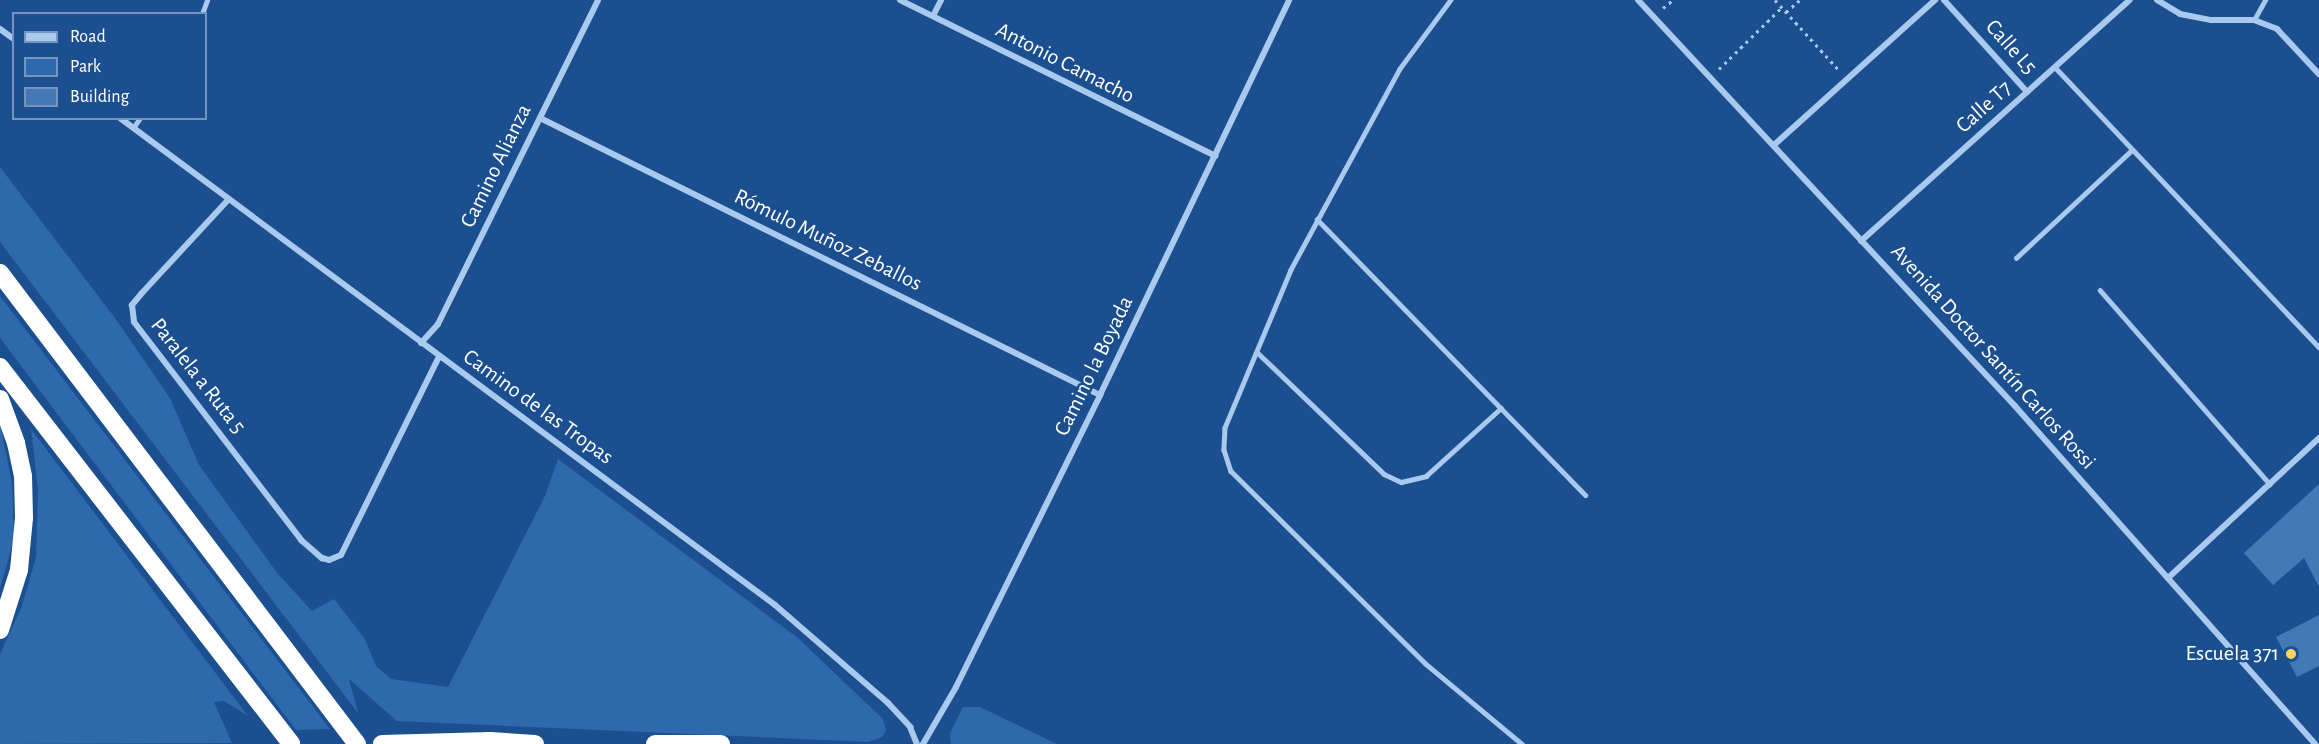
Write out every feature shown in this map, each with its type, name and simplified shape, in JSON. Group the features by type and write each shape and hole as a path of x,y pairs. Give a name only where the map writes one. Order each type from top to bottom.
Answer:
{"highway":[{"path":"0,273 357,744"},
{"path":"0,367 291,744"},
{"path":"0,399 16,443 24,518 19,570 0,630"},
{"path":"382,744 416,741 535,744"},
{"path":"655,744 721,744"}],"street":[{"name":"Camino Alianza","path":"421,343 438,324 598,0"},
{"name":"Antonio Camacho","path":"900,0 1216,156"},
{"path":"933,16 941,0"},
{"name":"Camino la Boyada","path":"922,744 956,687 1216,156 1289,0"},
{"name":"Avenida Doctor Santín Carlos Rossi","path":"1638,0 1774,145 2168,578 2315,744"},
{"path":"1774,145 1935,0"},
{"name":"Calle L5","path":"1944,0 2027,92"},
{"name":"Calle T7","path":"1861,241 2130,0"},
{"path":"2157,0 2180,14 2211,20 2254,20 2277,29 2319,74"},
{"name":"Rómulo Muñoz Zeballos","path":"540,118 1100,395"},
{"name":"Camino de las Tropas","path":"123,120 775,605 888,703 910,727 917,744"},
{"name":"Paralela a Ruta 5","path":"228,200 132,305 134,322 302,540 321,558 329,560 341,555 439,357"},
{"path":"2168,578 2319,438"}],"lane":[{"path":"1451,0 1400,69 1317,219 1225,428 1224,450 1232,471 1426,664 1522,744"},
{"path":"2254,20 2265,0"},
{"path":"2055,67 2319,347"},
{"path":"133,128 139,120"},
{"path":"2016,258 2132,150"},
{"path":"1317,219 1585,495"},
{"path":"2100,290 2270,484"},
{"path":"1257,352 1384,474 1401,482 1426,476 1501,408"}],"path":[{"path":"1775,0 1847,78"},
{"path":"1786,12 1800,0"},
{"path":"1711,76 1781,8"}],"green space":[{"path":"0,167 115,318 170,398 199,465 278,574 312,611 334,599 365,639 376,666 391,679 448,687 545,496 558,459 798,638 883,719 886,730 882,737 868,742 397,721 349,679 358,713 0,242"},
{"path":"0,296 330,729 296,730 0,338"},
{"path":"0,424 12,483 14,538 0,589"},
{"path":"31,429 248,716 224,701 214,702 232,743 0,744 0,654 22,606 36,557 38,490"},
{"path":"963,707 980,707 1057,744 951,744 950,733"}],"building":[{"path":"2319,484 2319,587 2304,558 2273,585 2244,553"},
{"path":"2319,615 2319,666 2297,677 2276,637"}],"place":[{"name":"Escuela 371","path":"2291,654"}]}
